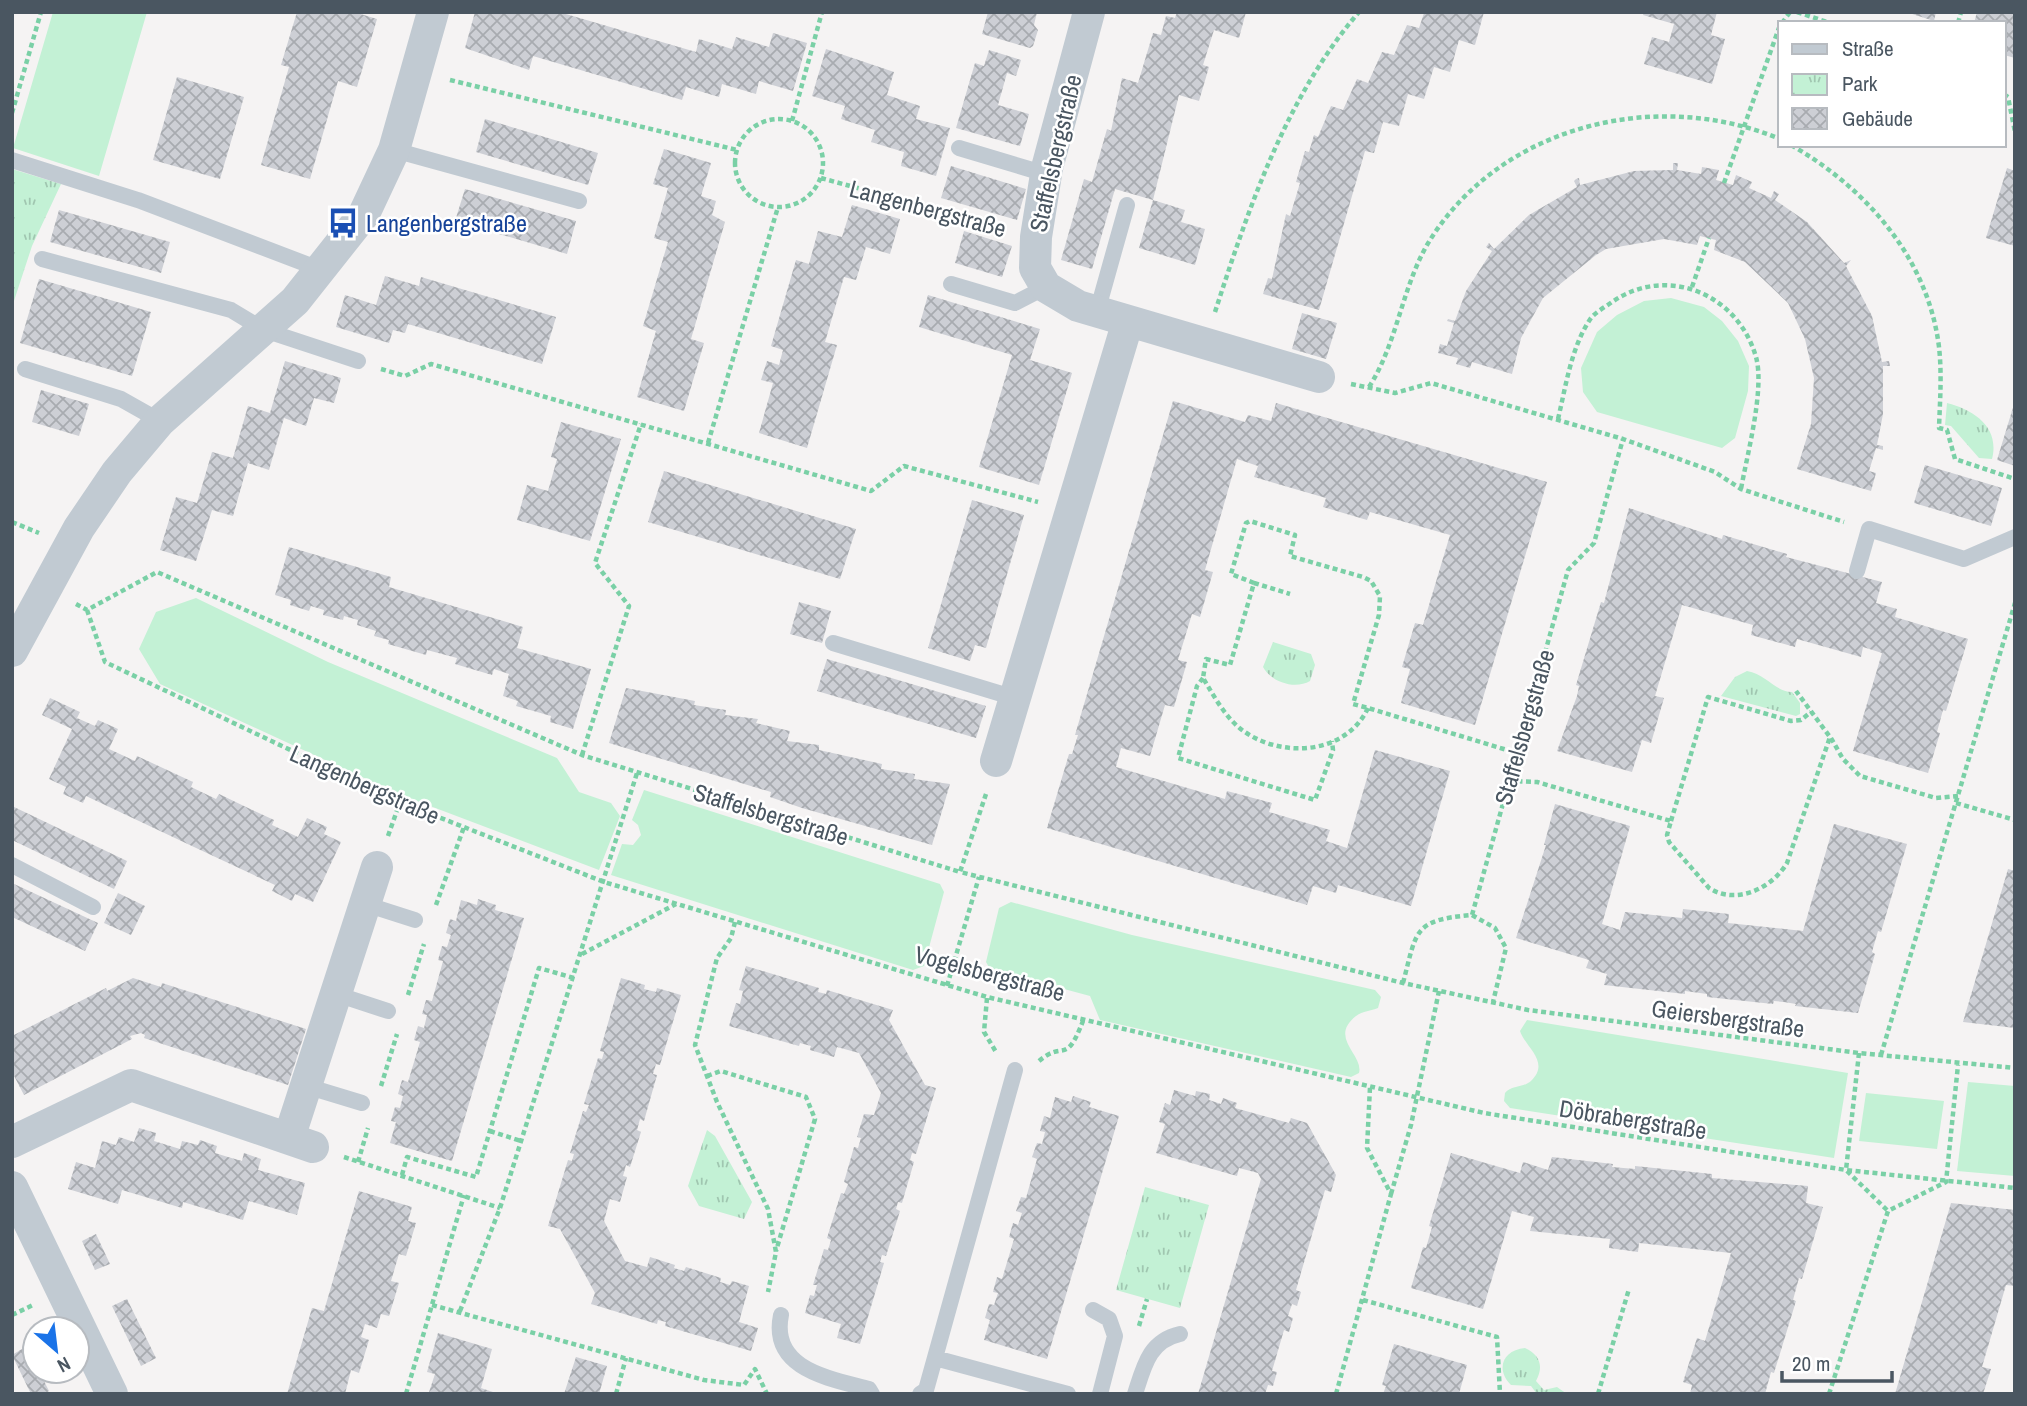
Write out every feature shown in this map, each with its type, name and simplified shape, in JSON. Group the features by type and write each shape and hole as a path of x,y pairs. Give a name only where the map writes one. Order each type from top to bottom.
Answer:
{"street":[{"path":"12,651 79,528 117,472 160,421 264,330 322,270 364,215 394,150 433,12"},
{"name":"Staffelsbergstraße","path":"1046,288 1035,268 1035,237 1046,174 1089,12"},
{"path":"1046,288 1077,306 1319,377"},
{"path":"996,761 1069,510 1128,321"},
{"path":"12,1142 131,1085 301,1142 306,1086 377,867"},
{"path":"12,1187 112,1394"}],"lane":[{"path":"959,148 1046,174"},
{"path":"394,150 579,201"},
{"path":"12,160 138,200 322,270"},
{"path":"1097,312 1127,205"},
{"path":"42,259 232,310 264,330 358,361"},
{"path":"951,284 1015,303 1046,288"},
{"path":"25,369 121,399 160,421"},
{"path":"1857,571 1869,529 1964,559 2015,537"},
{"path":"833,643 1015,698"},
{"path":"12,865 93,907"},
{"path":"365,904 415,920"},
{"path":"336,994 388,1011"},
{"path":"920,1394 926,1390 1015,1070"},
{"path":"306,1086 362,1103"},
{"path":"1093,1311 1109,1319 1115,1336 1100,1394"},
{"path":"781,1315 778,1333 790,1359 821,1374 869,1388 872,1394"},
{"path":"1135,1394 1153,1347 1165,1337 1180,1334"},
{"path":"935,1358 1068,1394"}],"path":[{"path":"12,113 41,12"},
{"path":"708,443 778,207 763,204 741,186 737,176 737,150 756,126 771,120 792,121 822,12"},
{"path":"1204,343 1250,206 1298,101 1359,12"},
{"path":"1797,12 1824,21"},
{"path":"1724,183 1778,32"},
{"path":"415,71 737,150"},
{"path":"2006,96 2015,132"},
{"path":"1369,387 1384,363 1429,242 1454,207 1500,167 1564,133 1636,116 1664,114 1703,118 1778,138"},
{"name":"Langenbergstraße","path":"778,207 799,203 811,195 821,178 824,164 821,148 806,127 792,121"},
{"path":"1794,147 1855,190 1895,234 1917,276 1939,344 1942,383 1939,428 1947,430 1955,459 2015,479"},
{"name":"Langenbergstraße","path":"821,178 1035,237"},
{"path":"1692,287 1709,238"},
{"path":"1558,419 1580,336 1593,316 1627,292 1659,285 1692,287 1726,307 1756,356 1760,382 1741,489"},
{"path":"358,361 405,376 431,364 871,491 904,466 1069,510"},
{"path":"1319,377 1395,393 1432,383 1623,439 1715,472 1741,489 1869,529"},
{"path":"46,588 87,610 157,572 582,755 629,606 595,563 641,424"},
{"name":"Staffelsbergstraße","path":"1472,915 1568,570 1594,543 1623,439"},
{"path":"1290,594 1231,574 1246,523 1252,520 1295,535 1290,556 1371,581 1380,596 1379,615 1353,704 1517,753"},
{"path":"1254,583 1230,665 1206,659 1203,678 1197,686 1178,758 1315,800 1333,750 1332,741"},
{"path":"1881,1055 2015,604"},
{"name":"Langenbergstraße","path":"87,610 105,662 400,802 604,882"},
{"path":"1203,678 1232,721 1263,742 1304,749 1332,741 1360,724 1368,708"},
{"path":"1796,691 1843,759 1860,776 1936,798 1958,796"},
{"path":"1811,712 1801,720 1791,721 1708,697 1667,835 1669,842 1709,888 1746,894 1770,884 1787,863 1830,737"},
{"name":"Staffelsbergstraße","path":"582,755 960,872 1439,991"},
{"path":"960,872 996,761"},
{"path":"460,1311 500,1208 637,774"},
{"path":"1509,781 1537,782 1671,821"},
{"path":"1956,803 2015,820"},
{"path":"947,986 979,877"},
{"name":"Vogelsbergstraße","path":"604,882 987,997 1416,1098"},
{"path":"582,954 676,904"},
{"path":"1403,983 1416,934 1439,918 1472,915 1495,928 1506,948 1493,1002"},
{"path":"735,922 731,938 717,958 695,1045 768,1209 776,1252"},
{"path":"402,1175 407,1157 476,1177 539,968 574,978"},
{"path":"1336,1394 1416,1098 1439,991"},
{"name":"Geiersbergstraße","path":"1439,991 1528,1010 1958,1065 2015,1068"},
{"path":"987,997 984,1031 998,1054 1015,1070 1034,1069 1040,1059 1052,1052 1065,1052 1073,1046 1083,1021"},
{"path":"1859,1053 1846,1170 1888,1211"},
{"path":"1829,1394 1888,1211 1946,1182 1958,1065"},
{"path":"707,1076 721,1071 806,1097 815,1119 776,1252 767,1291 772,1299"},
{"path":"1370,1087 1367,1148 1391,1194"},
{"name":"Döbrabergstraße","path":"1416,1098 1497,1115 1846,1170 2015,1188"},
{"path":"490,1131 521,1141"},
{"path":"301,1142 500,1208"},
{"path":"405,1394 464,1195"},
{"path":"1598,1394 1629,1289"},
{"path":"1363,1300 1497,1337 1500,1394"},
{"path":"432,1305 704,1380 744,1385 755,1369 767,1394"},
{"path":"615,1394 626,1358"}],"green space":[{"path":"53,12 147,12 99,176 13,148"},
{"path":"12,169 61,184 32,246 12,307"},
{"path":"1671,298 1704,307 1722,321 1738,341 1749,366 1748,391 1735,438 1722,448 1597,412 1583,392 1581,368 1597,332 1617,315 1644,301"},
{"path":"1947,403 1967,410 1983,422 1992,438 1992,459 1979,458 1951,426 1945,425"},
{"path":"196,598 328,662 557,758 579,792 611,803 620,816 599,870 401,795 160,684 139,649 156,612"},
{"path":"1273,642 1311,654 1315,665 1310,681 1297,685 1284,683 1267,672 1263,667"},
{"path":"1747,671 1760,675 1780,689 1792,692 1800,703 1800,714 1796,716 1721,696 1735,677"},
{"path":"644,790 940,884 944,892 924,966 913,970 611,875 622,844 633,845 641,835 638,825 632,820"},
{"path":"1011,902 1132,935 1375,990 1381,997 1378,1008 1356,1016 1345,1032 1357,1060 1359,1073 1351,1077 1100,1020 1090,996 990,969 986,962 999,908"},
{"path":"1527,1020 1848,1073 1834,1158 1510,1108 1504,1101 1505,1093 1531,1081 1538,1067 1535,1055 1520,1031"},
{"path":"1968,1082 2015,1086 2015,1176 1957,1171"},
{"path":"1866,1093 1944,1101 1937,1149 1859,1141"},
{"path":"707,1130 715,1136 752,1202 744,1219 699,1206 688,1186"},
{"path":"1145,1187 1209,1205 1180,1308 1116,1290"},
{"path":"1525,1348 1534,1354 1539,1362 1540,1370 1536,1381 1544,1390 1557,1387 1567,1394 1537,1394 1531,1386 1511,1385 1503,1373 1504,1361 1511,1352"}],"building":[{"path":"297,12 354,12 377,19 357,87 338,81 310,179 261,165 289,67 281,65"},
{"path":"475,12 559,12 696,52 699,39 732,49 736,37 769,47 773,33 807,43 793,91 759,81 756,94 722,84 719,97 686,87 682,100 533,56 529,70 465,48"},
{"path":"988,12 1037,12 1034,25 1038,30 1033,46 1030,48 982,34"},
{"path":"1177,12 1246,12 1239,38 1214,30 1203,65 1209,67 1199,101 1179,95 1153,200 1115,189 1092,269 1061,260 1084,179 1092,182 1107,129 1111,131 1122,78 1138,83 1153,33 1161,35 1166,16 1175,18"},
{"path":"1484,12 1475,45 1459,40 1450,72 1434,67 1424,99 1408,94 1399,126 1383,122 1374,153 1365,151 1319,310 1263,294 1268,278 1272,279 1286,214 1290,216 1300,183 1296,182 1305,151 1309,152 1314,135 1318,137 1331,106 1343,110 1357,79 1368,83 1382,52 1394,55 1407,25 1419,28 1424,13"},
{"path":"1644,12 1717,12 1711,35 1725,39 1712,84 1644,64 1652,37 1669,42 1674,24 1643,15"},
{"path":"1906,12 1936,12 1934,21"},
{"path":"1977,12 2015,12 2015,58 2006,56 2006,21 1975,21"},
{"path":"826,49 894,72 887,95 920,106 916,119 950,128 936,176 901,166 904,152 871,142 875,130 841,119 845,106 812,96"},
{"path":"989,50 1021,60 1016,76 1007,73 998,105 1029,114 1020,146 956,128 975,63 984,66"},
{"path":"177,77 244,97 220,179 153,160"},
{"path":"485,119 598,153 588,185 476,152"},
{"path":"664,149 711,163 701,196 716,201 712,215 725,222 691,339 704,343 684,411 637,397 656,331 643,326 668,242 654,238 668,188 653,184"},
{"path":"1673,163 1678,163 1677,170 1701,174 1702,167 1719,170 1716,180 1733,185 1736,175 1752,182 1749,188 1771,198 1774,191 1779,194 1775,200 1807,222 1844,263 1851,260 1846,266 1872,316 1882,362 1889,361 1890,366 1883,366 1883,414 1877,445 1883,446 1883,450 1876,448 1869,471 1876,473 1871,491 1797,469 1811,424 1814,378 1805,339 1788,303 1745,262 1714,250 1716,240 1700,236 1697,245 1664,239 1606,249 1596,255 1543,298 1521,338 1512,374 1472,362 1470,368 1456,364 1458,358 1438,353 1440,344 1447,346 1454,323 1447,321 1448,319 1455,321 1466,291 1492,251 1486,247 1489,243 1494,249 1529,215 1577,187 1574,181 1576,179 1579,178 1580,185 1634,171 1673,170"},
{"path":"951,166 1026,189 1017,220 941,198"},
{"path":"2007,168 2015,171 2015,246 1986,238"},
{"path":"465,189 576,221 567,254 455,221"},
{"path":"1153,200 1185,210 1181,222 1205,229 1195,265 1139,248"},
{"path":"852,205 900,219 890,254 866,247 856,280 844,277 825,342 837,345 807,448 759,433 773,383 761,380 767,361 779,365 783,350 771,346 796,260 809,264 818,231 842,237"},
{"path":"59,210 170,242 161,273 50,242"},
{"path":"964,231 1012,246 1002,277 955,263"},
{"path":"385,276 419,286 421,277 556,317 542,364 408,324 405,333 393,330 389,343 336,327 345,295 376,305"},
{"path":"39,279 151,312 132,376 20,343"},
{"path":"928,295 1040,329 1030,360 1072,373 1039,485 979,467 1012,355 919,327"},
{"path":"1302,313 1337,323 1326,359 1292,349"},
{"path":"285,361 341,378 334,403 314,398 306,426 284,418 269,470 248,463 233,516 212,510 196,561 160,550 176,497 197,503 212,452 233,458 248,406 270,413"},
{"path":"41,390 89,404 79,436 32,422"},
{"path":"1173,401 1245,422 1248,415 1271,421 1276,403 1547,482 1475,725 1401,703 1410,669 1402,667 1415,623 1423,625 1450,535 1370,512 1367,520 1323,507 1326,498 1254,477 1258,466 1237,459 1205,570 1213,572 1200,617 1192,614 1178,660 1187,662 1174,707 1165,705 1150,756 1121,748 1116,767 1225,799 1227,791 1272,803 1269,812 1330,830 1326,841 1347,848 1375,750 1450,771 1411,906 1338,885 1336,893 1313,886 1307,905 1047,828 1069,754 1072,754 1078,735 1075,735"},
{"path":"2015,401 2015,466 1997,460"},
{"path":"561,422 621,439 590,541 517,520 527,485 548,491 557,459 551,457"},
{"path":"1925,465 2002,488 1991,526 1914,503"},
{"path":"664,471 856,529 840,579 648,522"},
{"path":"972,500 1024,515 986,648 975,645 970,661 928,648"},
{"path":"1629,508 1722,539 1723,535 1787,554 1786,557 1882,582 1876,603 1897,609 1895,617 1968,639 1946,711 1943,710 1937,732 1940,733 1928,773 1853,751 1882,653 1863,647 1861,657 1797,639 1795,647 1751,635 1753,625 1682,605 1655,696 1664,698 1651,743 1642,740 1632,772 1557,751 1577,696 1579,686 1576,685 1601,602 1604,603"},
{"path":"289,547 391,577 389,587 523,627 517,648 591,669 573,729 550,722 551,716 516,706 518,701 503,696 509,674 494,669 492,675 455,664 457,658 427,650 426,655 388,644 389,640 374,636 376,631 357,625 358,620 344,616 343,620 323,615 324,610 311,606 309,611 290,605 291,600 275,595"},
{"path":"799,602 831,611 822,643 790,634"},
{"path":"827,659 986,706 976,738 817,691"},
{"path":"626,688 695,701 694,705 726,710 725,715 758,719 756,723 790,731 787,741 819,745 819,750 882,764 881,769 915,774 914,779 950,784 932,845 802,808 770,797 771,792 609,743"},
{"path":"50,698 80,712 77,718 95,726 98,720 118,729 109,749 135,761 137,756 193,782 191,787 216,799 219,794 274,820 272,825 298,837 307,818 327,827 324,834 341,842 313,902 295,894 292,901 272,891 275,885 86,796 83,803 63,794 66,787 49,779 72,729 42,715"},
{"path":"1555,804 1630,826 1602,924 1620,930 1625,912 1682,918 1683,909 1729,914 1728,923 1803,931 1834,824 1907,844 1881,932 1878,931 1872,952 1875,954 1858,1013 1795,1006 1796,1004 1784,1002 1774,1001 1773,1004 1707,997 1707,994 1685,991 1685,994 1604,985 1607,974 1586,968 1589,960 1516,938 1546,845"},
{"path":"12,806 127,861 114,889 12,840"},
{"path":"2008,869 2015,871 2015,1028 1963,1022"},
{"path":"12,883 98,923 85,951 12,917"},
{"path":"118,893 145,906 131,935 104,923"},
{"path":"478,899 496,905 495,910 524,918 452,1161 390,1143 396,1122 391,1121 395,1107 400,1108 403,1096 398,1094 402,1080 408,1082 420,1042 414,1040 418,1026 424,1028 427,1015 422,1014 426,1000 432,1001 443,961 438,960 442,946 447,947 451,935 446,933 450,919 456,921 461,900 477,905"},
{"path":"746,966 819,988 818,992 826,994 827,990 893,1010 889,1020 925,1085 936,1088 916,1154 912,1153 910,1160 914,1162 902,1203 898,1202 896,1209 900,1211 886,1256 882,1255 880,1262 884,1263 860,1344 837,1338 841,1324 805,1313 810,1295 814,1296 817,1285 813,1285 824,1249 828,1250 831,1240 827,1238 841,1193 844,1194 848,1184 844,1182 854,1147 858,1148 861,1138 857,1137 864,1114 874,1115 881,1093 859,1053 837,1047 834,1057 810,1050 811,1046 800,1043 799,1046 729,1026 736,1003 740,1004 743,991 739,990"},
{"path":"133,978 161,987 162,983 306,1029 288,1085 144,1038 145,1035 141,1033 130,1036 132,1039 24,1095 12,1072 12,1036 106,988 107,991"},
{"path":"621,978 645,985 644,989 656,992 657,988 681,995 660,1065 656,1064 653,1074 657,1075 644,1121 640,1119 637,1130 641,1132 630,1167 626,1165 623,1176 627,1177 620,1202 610,1199 604,1221 625,1261 647,1267 650,1257 675,1265 674,1268 684,1271 686,1267 721,1278 720,1282 730,1285 732,1281 749,1286 739,1322 758,1328 751,1351 665,1326 666,1322 658,1320 657,1324 591,1304 595,1293 560,1229 548,1226 568,1160 572,1161 574,1154 570,1153 583,1111 586,1112 589,1105 584,1104 598,1058 602,1059 604,1052 600,1051"},
{"path":"1174,1090 1195,1096 1196,1091 1210,1094 1209,1100 1221,1104 1223,1098 1237,1103 1235,1108 1289,1123 1291,1118 1307,1123 1336,1175 1331,1192 1325,1190 1296,1290 1301,1292 1297,1306 1292,1304 1288,1316 1293,1318 1289,1332 1284,1330 1272,1371 1277,1372 1273,1386 1268,1385 1265,1394 1198,1394 1261,1179 1258,1173 1239,1168 1237,1176 1156,1153 1165,1124 1159,1122 1165,1103 1170,1105"},
{"path":"1073,1096 1091,1102 1089,1107 1119,1116 1047,1359 984,1340 990,1320 985,1318 989,1304 994,1305 998,1293 993,1292 997,1277 1002,1279 1014,1239 1009,1237 1013,1223 1018,1225 1022,1213 1016,1211 1021,1197 1026,1198 1037,1159 1032,1157 1037,1143 1042,1144 1045,1132 1040,1131 1044,1116 1050,1118 1055,1097 1071,1102"},
{"path":"139,1128 156,1133 154,1141 180,1149 182,1141 198,1145 200,1140 217,1146 215,1153 228,1157 242,1161 244,1153 261,1159 258,1170 305,1183 297,1215 249,1201 243,1220 183,1202 182,1208 122,1190 118,1204 68,1189 76,1162 95,1168 102,1141 116,1145 119,1137 134,1142"},
{"path":"1451,1153 1520,1173 1523,1162 1548,1170 1552,1157 1613,1164 1612,1167 1635,1169 1635,1166 1712,1174 1712,1178 1808,1186 1806,1203 1823,1207 1802,1279 1799,1278 1793,1300 1796,1301 1774,1373 1771,1372 1765,1394 1690,1394 1692,1385 1683,1382 1697,1338 1705,1341 1731,1253 1639,1243 1638,1252 1609,1248 1610,1239 1530,1231 1534,1217 1512,1211 1483,1309 1411,1288 1423,1247 1426,1248 1432,1227 1429,1226"},
{"path":"359,1191 412,1207 408,1221 416,1223 406,1256 399,1254 391,1281 399,1283 389,1316 381,1314 377,1328 365,1324 361,1337 369,1340 359,1373 351,1370 345,1394 287,1394 312,1308 324,1311"},
{"path":"1951,1203 2015,1210 2015,1286 2006,1285 1982,1367 1991,1369 1983,1394 1895,1394"},
{"path":"96,1234 110,1264 95,1270 82,1241"},
{"path":"127,1299 156,1358 141,1366 112,1306"},
{"path":"438,1333 492,1349 481,1388 499,1394 429,1392 435,1374 427,1372"},
{"path":"1394,1344 1467,1365 1459,1394 1383,1394 1386,1386 1382,1385"},
{"path":"21,1350 21,1373 12,1355"},
{"path":"576,1357 607,1366 599,1394 564,1394"},
{"path":"27,1385 46,1385 49,1391 44,1394 31,1394"}],"place":[{"name":"Langenbergstraße","path":"343,223"}]}
